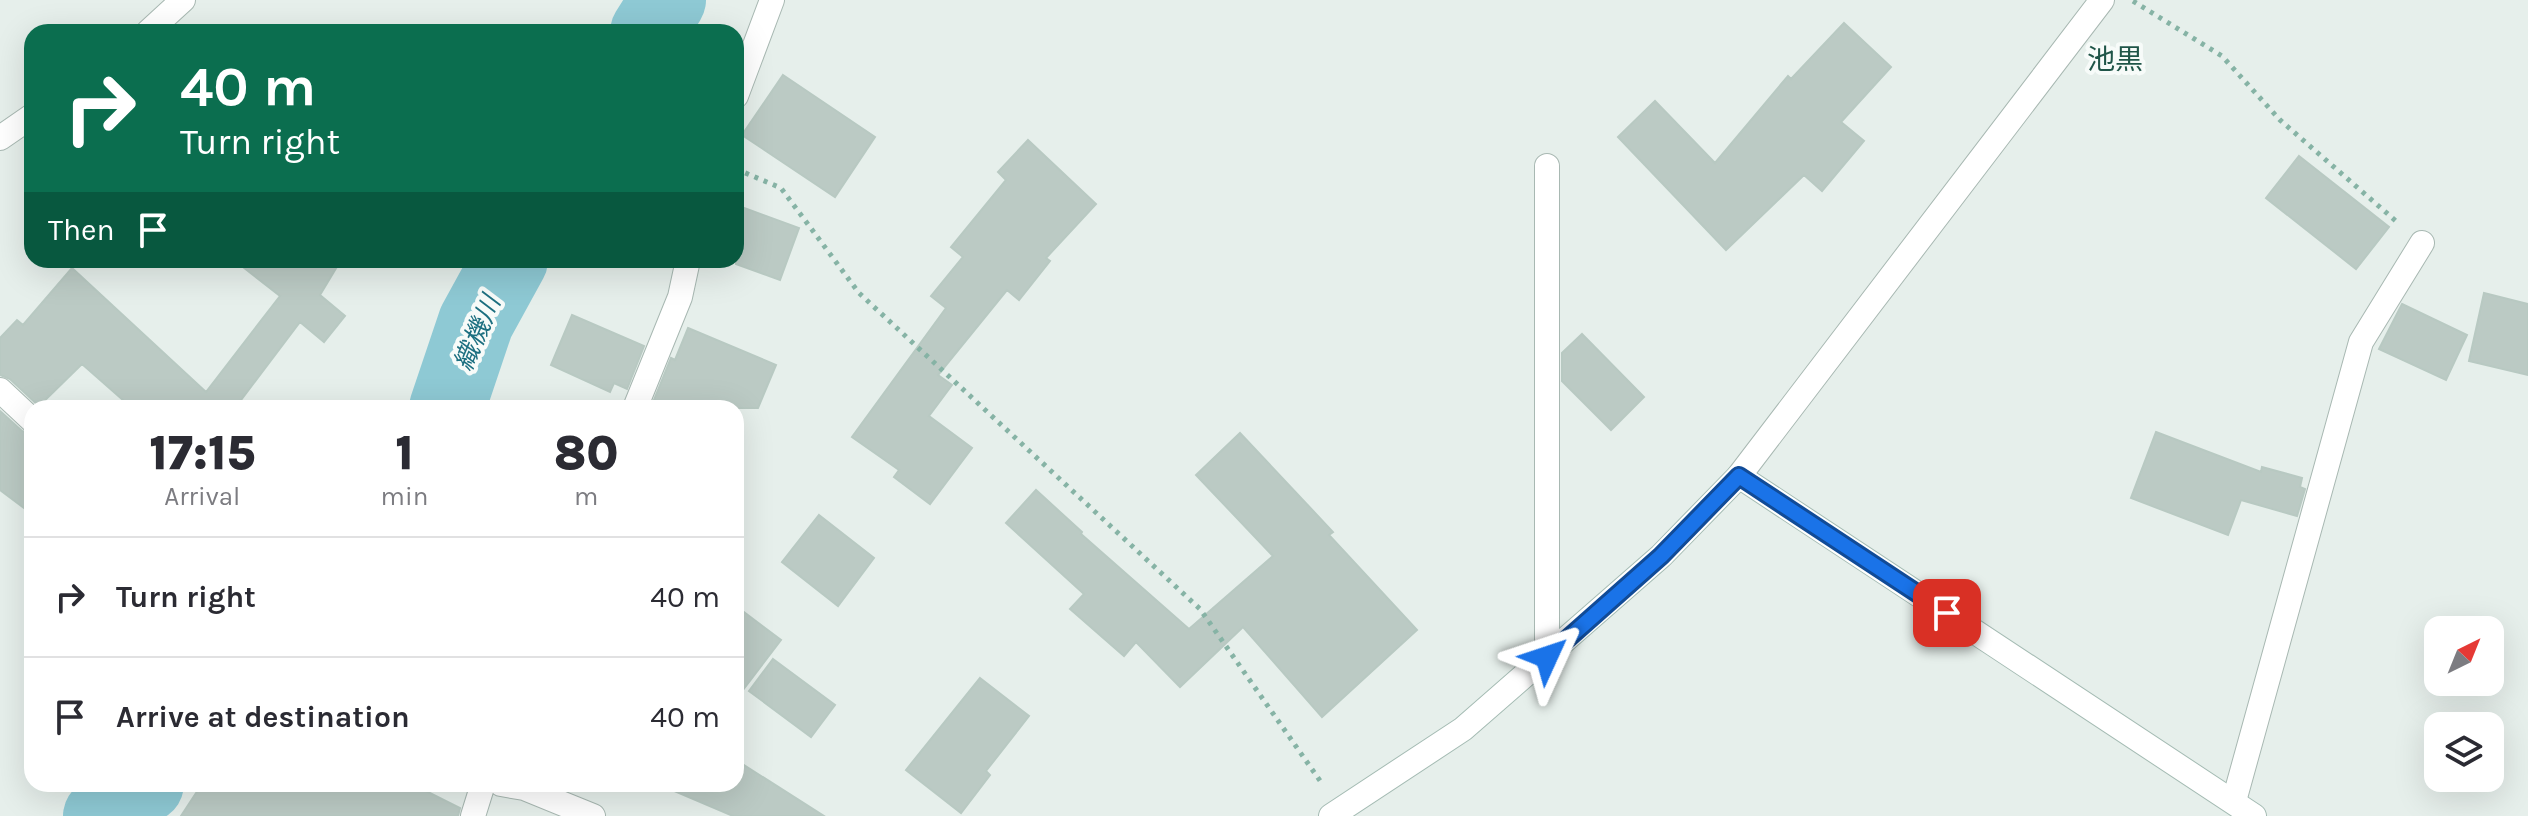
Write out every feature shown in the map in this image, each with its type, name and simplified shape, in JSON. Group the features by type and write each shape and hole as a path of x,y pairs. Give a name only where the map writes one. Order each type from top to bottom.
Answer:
{"street":[{"path":"157,24 183,0"},
{"path":"744,75 772,0"},
{"path":"1336,813 1463,729 1661,556 1739,476 2102,0"},
{"path":"0,138 24,122"},
{"path":"1547,166 1547,657"},
{"path":"2234,801 2361,342 2422,243"},
{"path":"638,400 680,297 686,268"},
{"path":"0,390 24,412"},
{"path":"1739,476 2254,816"},
{"path":"473,816 480,792"},
{"path":"534,792 593,816"}],"path":[{"path":"2132,0 2222,56 2280,120 2422,243"},
{"path":"744,172 781,188 859,293 1200,609 1336,813"}],"building":[{"path":"1844,23 1891,67 1841,122 1864,141 1822,191 1804,175 1726,250 1618,137 1655,101 1715,163 1788,76 1791,79"},
{"path":"783,75 875,137 835,197 744,136"},
{"path":"1028,140 1096,204 1046,258 1050,261 1019,300 1007,290 938,375 952,385 929,416 972,448 930,504 894,477 899,470 852,437 946,308 931,296 963,257 951,247 1006,180 998,172"},
{"path":"2299,156 2389,227 2356,269 2266,198"},
{"path":"744,208 799,228 780,280 744,267"},
{"path":"72,268 206,392 280,296 244,268 336,268 320,295 345,316 324,342 300,322 241,400 123,400 82,364 45,400 33,400 10,379 0,375 0,338 17,320 23,325"},
{"path":"2484,293 2528,304 2528,375 2469,361"},
{"path":"2402,304 2467,335 2446,380 2379,349"},
{"path":"572,315 644,346 627,389 614,383 610,392 551,365"},
{"path":"688,328 776,365 758,408 744,408 744,400 654,400 671,358 675,360"},
{"path":"1582,334 1644,397 1611,430 1562,381 1562,353"},
{"path":"0,411 24,432 24,508 0,490"},
{"path":"2156,432 2261,472 2262,467 2302,478 2300,487 2305,489 2297,516 2241,500 2228,535 2131,498"},
{"path":"1240,433 1333,532 1329,535 1417,630 1322,717 1243,627 1180,687 1136,642 1124,656 1070,609 1084,594 1006,523 1036,490 1189,629 1273,556 1196,475"},
{"path":"819,515 874,558 838,606 782,562"},
{"path":"744,612 781,640 744,689"},
{"path":"773,659 835,705 811,737 749,691"},
{"path":"980,678 1029,716 986,771 990,775 961,813 906,770"},
{"path":"744,765 824,816 733,816 677,792 744,792"},
{"path":"197,792 428,792 460,808 458,816 181,816"}],"waterway":[{"name":"織機川","path":"653,24 668,0"},
{"name":"織機川","path":"450,400 476,322 506,268"},
{"name":"織機川","path":"101,816 135,792"}],"district":[{"name":"池黒","path":"2115,59"}],"route":[{"path":"1547,657 1661,556 1739,476 1947,613"}]}
